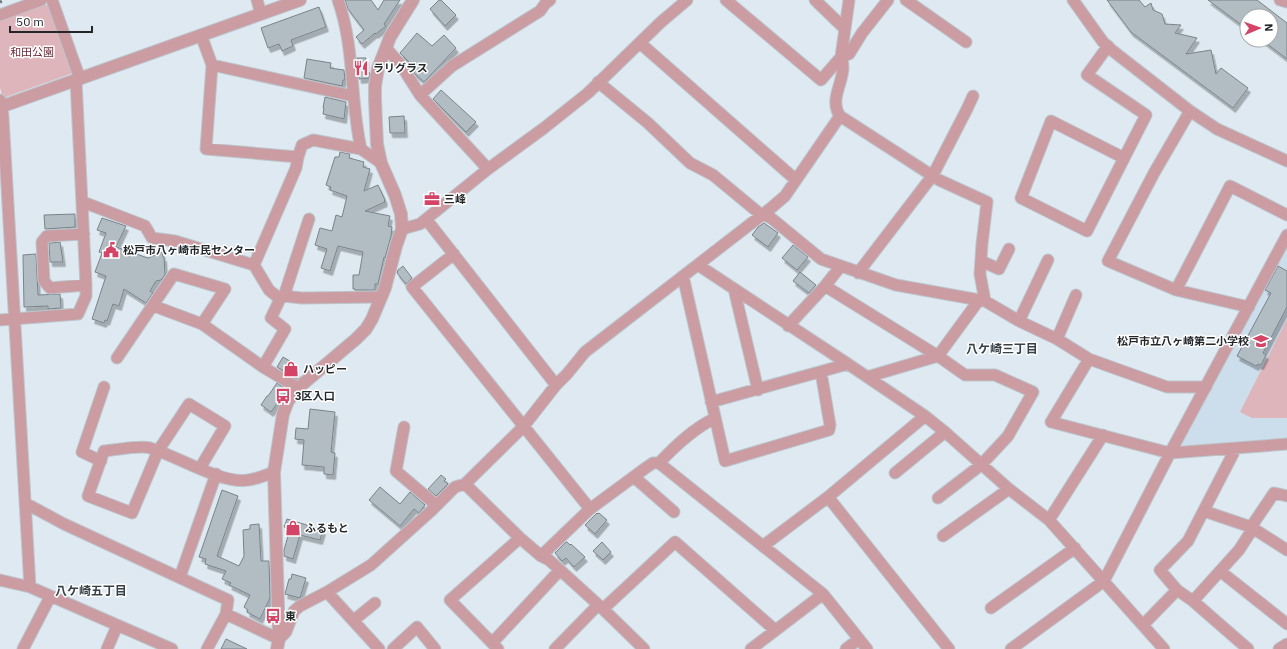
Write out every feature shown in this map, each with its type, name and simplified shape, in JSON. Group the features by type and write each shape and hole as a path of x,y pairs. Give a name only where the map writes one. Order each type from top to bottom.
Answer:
{"street":[{"path":"0,15 41,0"},
{"path":"0,320 78,314 86,296 78,80 52,0"},
{"path":"257,0 261,14"},
{"path":"30,587 1,105 78,80 300,0"},
{"path":"338,0 344,18 351,61 356,128 361,149"},
{"path":"278,644 274,472 283,414 288,401 298,388 366,329 381,296 402,228 401,214 381,163 377,144 375,100 378,68 390,37 413,0"},
{"path":"402,228 420,224 426,220 488,169 544,128 598,82 687,0"},
{"path":"726,0 821,80 841,57 850,54 862,33 888,0"},
{"path":"815,0 844,28"},
{"path":"849,0 841,57 843,66 836,98 837,111 840,116 939,180 987,202 980,274 982,300 938,356 867,378"},
{"path":"906,0 966,42"},
{"path":"1072,0 1108,46 1190,111 1218,129 1287,161"},
{"path":"1280,0 1287,2"},
{"path":"420,95 452,66 540,10 546,1"},
{"path":"201,35 212,65 206,150 298,157"},
{"path":"640,43 796,180"},
{"path":"1108,46 1087,75 1146,115 1087,231 1021,198 1051,121 1124,158"},
{"path":"386,48 401,65 420,95 488,169"},
{"path":"212,65 353,96"},
{"path":"598,82 648,123 690,163 713,175 759,213 771,218 821,259 896,285 982,300 1019,321 1057,339 1089,359 1167,387 1206,387"},
{"path":"858,273 933,175 967,109 972,96"},
{"path":"1190,111 1108,261 1176,290 1249,307"},
{"path":"278,644 286,632 294,611 300,606 327,592 371,565 455,487 465,484 524,427 556,385 585,352 785,196 840,116"},
{"path":"254,265 296,168 302,145 312,140 361,149 381,163"},
{"path":"1176,290 1230,186 1287,215"},
{"path":"83,202 145,226 152,238 175,241 254,265 269,290 282,298 381,296"},
{"path":"263,367 285,329 271,318 282,298 308,219"},
{"path":"426,220 556,385"},
{"path":"84,234 47,236 42,242 44,282 50,288 86,285"},
{"path":"1011,649 1104,581 1170,453 1287,235"},
{"path":"981,261 1000,269 1009,249"},
{"path":"454,254 412,287 590,509"},
{"path":"1019,321 1048,260"},
{"path":"698,265 925,416 945,432 1009,489 1050,520 1164,649"},
{"path":"788,326 825,286 840,266"},
{"path":"117,358 154,306 174,274 224,289 202,324"},
{"path":"682,276 725,461 829,430 830,425 821,372"},
{"path":"825,286 938,356 965,375 995,375 1032,392 1008,436 981,465 938,498"},
{"path":"734,289 758,390"},
{"path":"1057,339 1076,295"},
{"path":"154,306 202,324 263,367 298,388"},
{"path":"1089,359 1051,422 1170,453 1287,444"},
{"path":"711,402 848,364"},
{"path":"101,461 82,452 104,387"},
{"path":"200,468 225,426 189,404 158,451 132,513 88,496 104,451 148,447 158,451 200,468 216,474 227,479 247,481 274,472"},
{"path":"763,546 828,497 925,416"},
{"path":"659,463 683,439 715,418"},
{"path":"404,427 396,471 436,505"},
{"path":"895,473 945,432"},
{"path":"1050,520 1103,436"},
{"path":"1236,448 1188,541 1160,570 1177,590 1193,601 1248,649"},
{"path":"541,556 590,509 653,463 659,463 823,594 867,649"},
{"path":"180,578 216,474"},
{"path":"634,477 674,512"},
{"path":"465,484 520,538 541,556 549,560 601,607 643,649"},
{"path":"943,536 1009,489"},
{"path":"1193,601 1240,550 1250,533 1251,526 1274,493 1287,496"},
{"path":"828,497 949,649"},
{"path":"25,503 64,524 228,600 226,614 207,649"},
{"path":"1204,511 1251,526 1287,550"},
{"path":"520,538 450,600 495,646 560,570"},
{"path":"555,649 675,542 775,630"},
{"path":"991,608 1075,548"},
{"path":"1220,571 1287,624"},
{"path":"0,580 30,587 172,649"},
{"path":"1143,625 1177,590"},
{"path":"327,592 379,649"},
{"path":"751,649 823,594"},
{"path":"23,649 50,597"},
{"path":"354,620 375,603"},
{"path":"226,614 278,644"},
{"path":"107,649 117,626"},
{"path":"393,649 417,627 434,649"},
{"path":"846,649 858,639"},
{"path":"1279,649 1287,644"}],"shaded area":[{"name":"松戸市立八ヶ崎第二小学校","path":"1287,243 1287,439 1185,447 1181,443"}],"green space":[{"name":"和田公園","path":"44,4 51,7 73,73 3,98 0,88 0,19"},
{"path":"1287,319 1287,418 1252,418 1240,412"}],"building":[{"path":"345,0 371,0 378,10 384,0 400,0 384,24 386,26 362,44 356,37 364,30 348,9"},
{"path":"439,0 441,0 456,15 445,26 430,9"},
{"path":"1107,0 1139,0 1145,7 1151,3 1153,10 1162,14 1165,24 1181,25 1175,33 1197,38 1186,54 1211,50 1216,74 1221,68 1248,88 1233,108 1131,32"},
{"path":"1208,0 1257,0 1267,8 1239,8 1239,23"},
{"path":"319,7 326,27 291,40 293,46 282,51 279,44 268,48 261,28"},
{"path":"1279,17 1287,23 1287,59 1273,48 1279,48"},
{"path":"417,33 432,46 444,35 456,48 424,82 414,73 413,71 415,68 400,53"},
{"path":"357,58 366,58 366,72 363,72 370,73 369,78 359,79"},
{"path":"307,59 331,63 330,68 344,70 345,80 343,80 342,86 304,78"},
{"path":"441,90 476,122 466,132 433,99"},
{"path":"325,97 346,102 344,119 323,114"},
{"path":"404,116 405,133 390,133 389,117"},
{"path":"340,152 350,154 349,158 364,162 363,167 370,169 364,191 378,185 385,200 385,202 365,211 390,216 388,226 392,227 391,236 385,258 384,257 378,284 375,284 375,290 353,289 353,275 359,275 363,252 338,246 330,271 321,268 327,249 315,245 320,228 332,231 336,215 342,217 347,196 330,190 331,187 326,185 335,157 339,157"},
{"path":"75,214 75,227 45,229 44,215"},
{"path":"102,218 126,226 116,247 148,258 162,252 164,257 165,275 161,280 156,281 150,291 153,293 146,303 124,289 119,306 113,304 107,321 105,320 104,323 92,319 106,276 95,272 102,253 99,252 106,233 97,230"},
{"path":"764,223 778,233 768,247 752,235 758,227"},
{"path":"60,242 63,262 50,262 49,244"},
{"path":"793,245 808,257 797,270 782,258"},
{"path":"36,254 38,295 60,294 61,308 48,309 48,306 24,307 23,255"},
{"path":"403,266 412,278 406,284 397,273"},
{"path":"1278,266 1287,271 1287,307 1263,353 1266,355 1261,365 1258,364 1256,366 1237,356 1271,293 1265,290"},
{"path":"800,272 816,285 809,293 793,281"},
{"path":"283,357 295,364 293,365 296,367 294,370 298,373 295,378 277,367"},
{"path":"277,383 287,390 271,412 261,405"},
{"path":"310,409 335,412 331,452 335,453 333,475 324,474 324,467 302,465 304,440 295,439 296,428 308,429"},
{"path":"441,475 446,479 444,481 448,484 436,496 428,489"},
{"path":"380,487 400,504 410,492 425,505 419,513 414,509 400,526 369,500"},
{"path":"222,490 238,496 217,556 239,566 244,556 243,530 250,529 250,525 259,524 261,561 269,561 270,598 260,619 247,612 248,610 244,607 250,595 229,585 231,583 222,579 226,571 205,564 206,559 199,557"},
{"path":"597,513 607,520 595,534 585,525"},
{"path":"287,519 323,530 320,540 300,535 293,559 284,556 284,550 290,529 284,527"},
{"path":"566,542 570,545 571,544 585,557 574,567 566,558 562,561 555,553"},
{"path":"602,542 611,552 603,560 593,551"},
{"path":"292,574 306,578 300,598 285,594"},
{"path":"226,639 247,649 221,649"}],"railway":[{"path":"0,2 5,0"}],"place":[{"name":"ラリグラス","path":"361,68"},
{"name":"三峰","path":"432,199"},
{"name":"松戸市八ヶ崎市民センター","path":"111,250"},
{"name":"松戸市立八ヶ崎第二小学校","path":"1261,341"},
{"name":"ハッピー","path":"291,369"},
{"name":"3区入口","path":"283,396"},
{"name":"ふるもと","path":"293,528"},
{"name":"東","path":"273,616"}],"district":[{"name":"八ケ崎三丁目","path":"1002,348"},
{"name":"八ケ崎五丁目","path":"91,590"}]}
